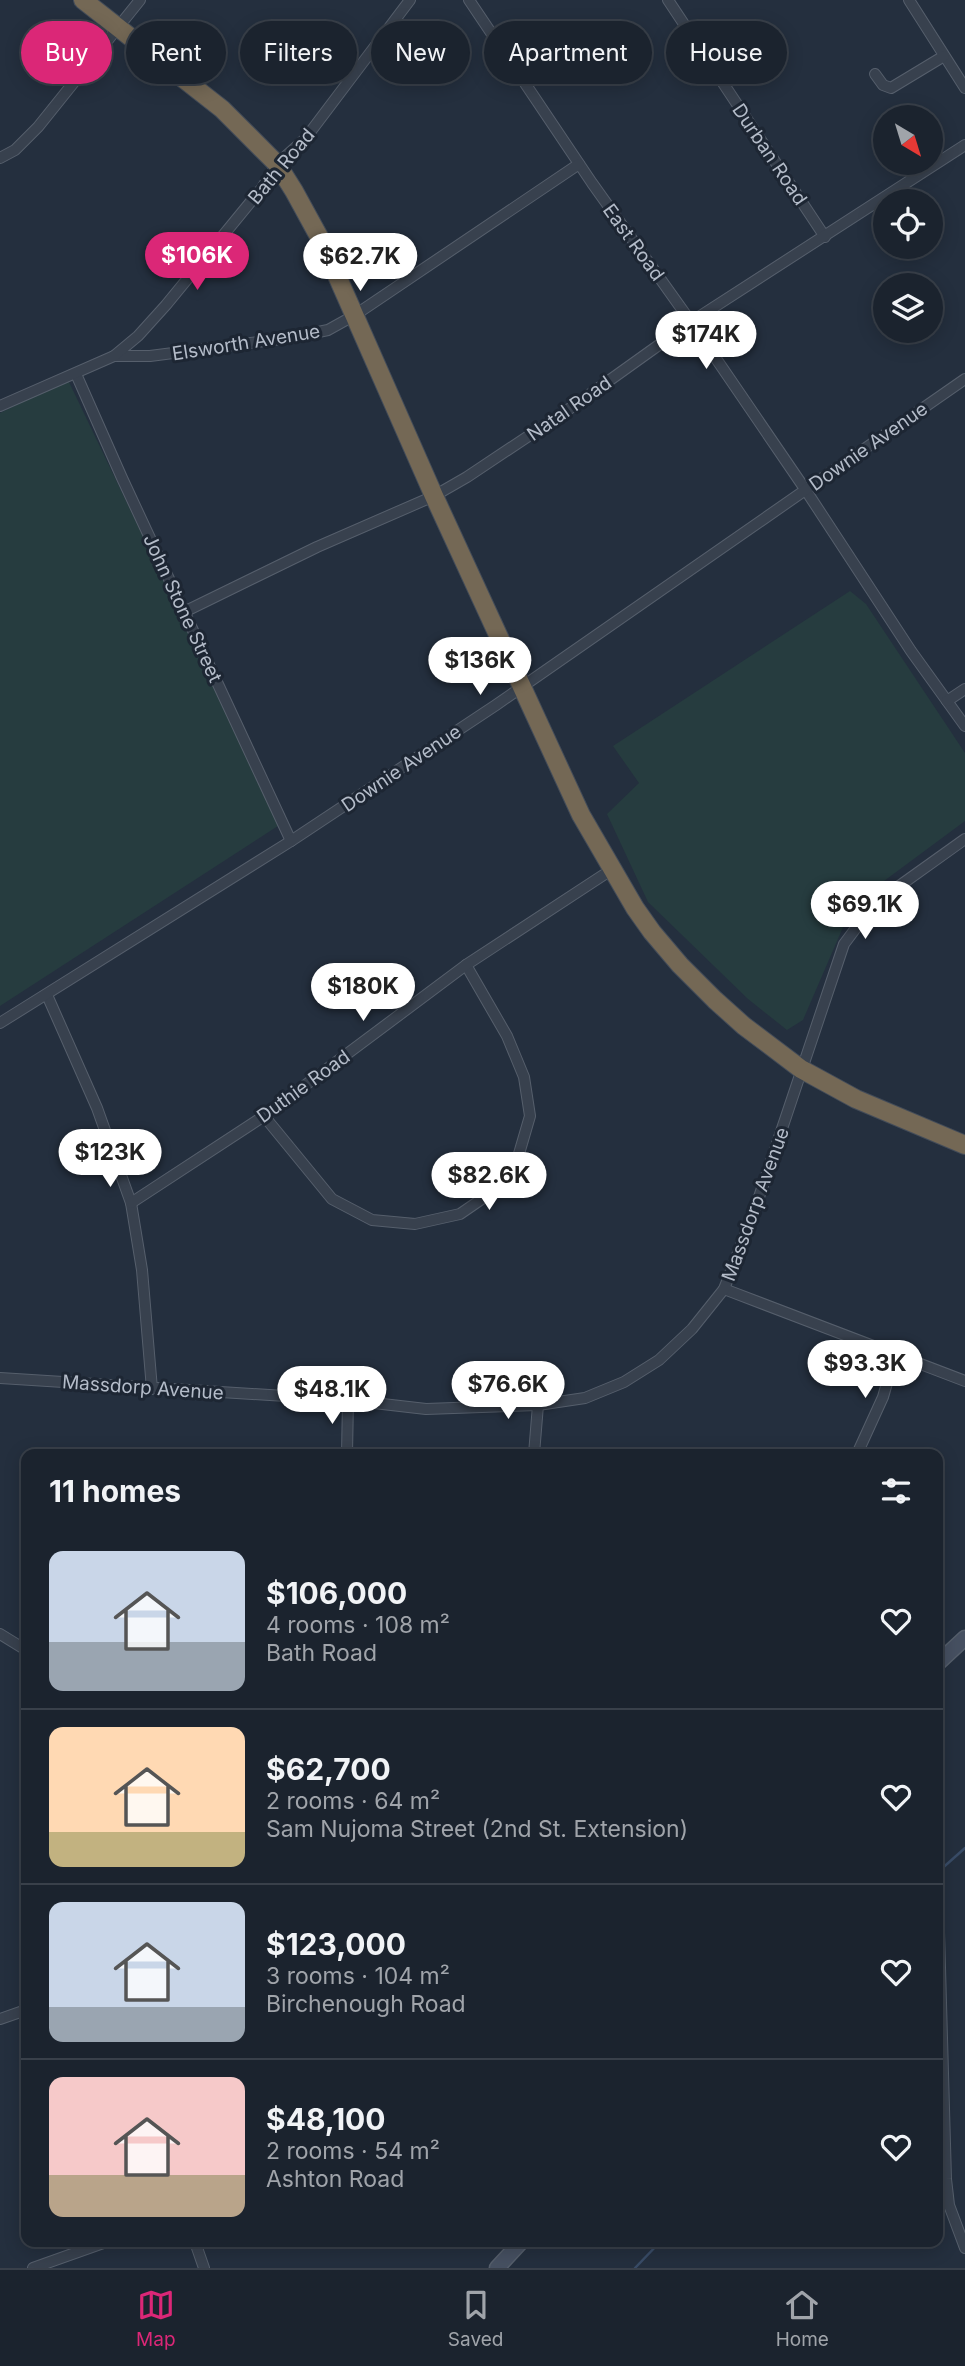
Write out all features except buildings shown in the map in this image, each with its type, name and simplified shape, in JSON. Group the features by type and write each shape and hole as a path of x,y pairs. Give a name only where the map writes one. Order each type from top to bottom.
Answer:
{"highway":[{"path":"83,0 222,109 277,164 323,244 434,496 581,816 635,908 680,965 744,1026 801,1069 856,1099 965,1145"}],"main road":[{"path":"943,1657 965,1637"},
{"path":"497,2268 516,2247"}],"street":[{"path":"0,158 15,150 38,127 140,0"},
{"name":"Bath Road","path":"0,406 114,356 138,336 262,188 277,164 305,139 410,0"},
{"name":"East Road","path":"469,0 579,164 806,489 911,651 965,726"},
{"name":"Durban Road","path":"668,0 825,237"},
{"path":"908,0 965,88"},
{"path":"875,74 883,85 891,88 944,56"},
{"name":"Natal Road","path":"186,611 317,547 434,496 467,477 575,405 691,322 965,145"},
{"name":"Elsworth Avenue","path":"114,356 150,356 289,338 328,330 355,315 579,164"},
{"name":"John Stone Street","path":"76,374 292,841"},
{"name":"Downie Avenue","path":"0,1023 292,841 522,688 965,379"},
{"path":"947,701 965,688"},
{"name":"Massdorp Avenue","path":"0,1378 348,1400 426,1409 538,1405 585,1398 624,1382 659,1360 692,1329 724,1289 754,1212 844,944 860,921 888,894 965,839"},
{"name":"Duthie Road","path":"131,1203 264,1116 466,965 611,870"},
{"path":"264,1116 332,1199 372,1220 415,1224 460,1214 492,1192 516,1164 530,1116 524,1077 507,1036 466,965"},
{"path":"47,995 97,1108 131,1203 142,1269 152,1389"},
{"path":"724,1289 965,1381"},
{"path":"859,1449 883,1397 895,1355"},
{"path":"346,1449 348,1400"},
{"path":"534,1449 538,1405"},
{"path":"0,1634 21,1647"},
{"path":"0,2019 21,2012"},
{"path":"943,2074 949,2205 965,2248"},
{"path":"33,2268 92,2247"},
{"path":"197,2247 204,2268"}],"green space":[{"path":"68,380 281,824 0,1006 0,413"},
{"path":"850,591 866,604 965,753 965,821 853,904 803,1020 787,1030 748,999 648,902 607,814 639,783 613,746"}],"waterway":[{"path":"943,1868 965,1848"},
{"path":"635,2268 655,2247"}]}
